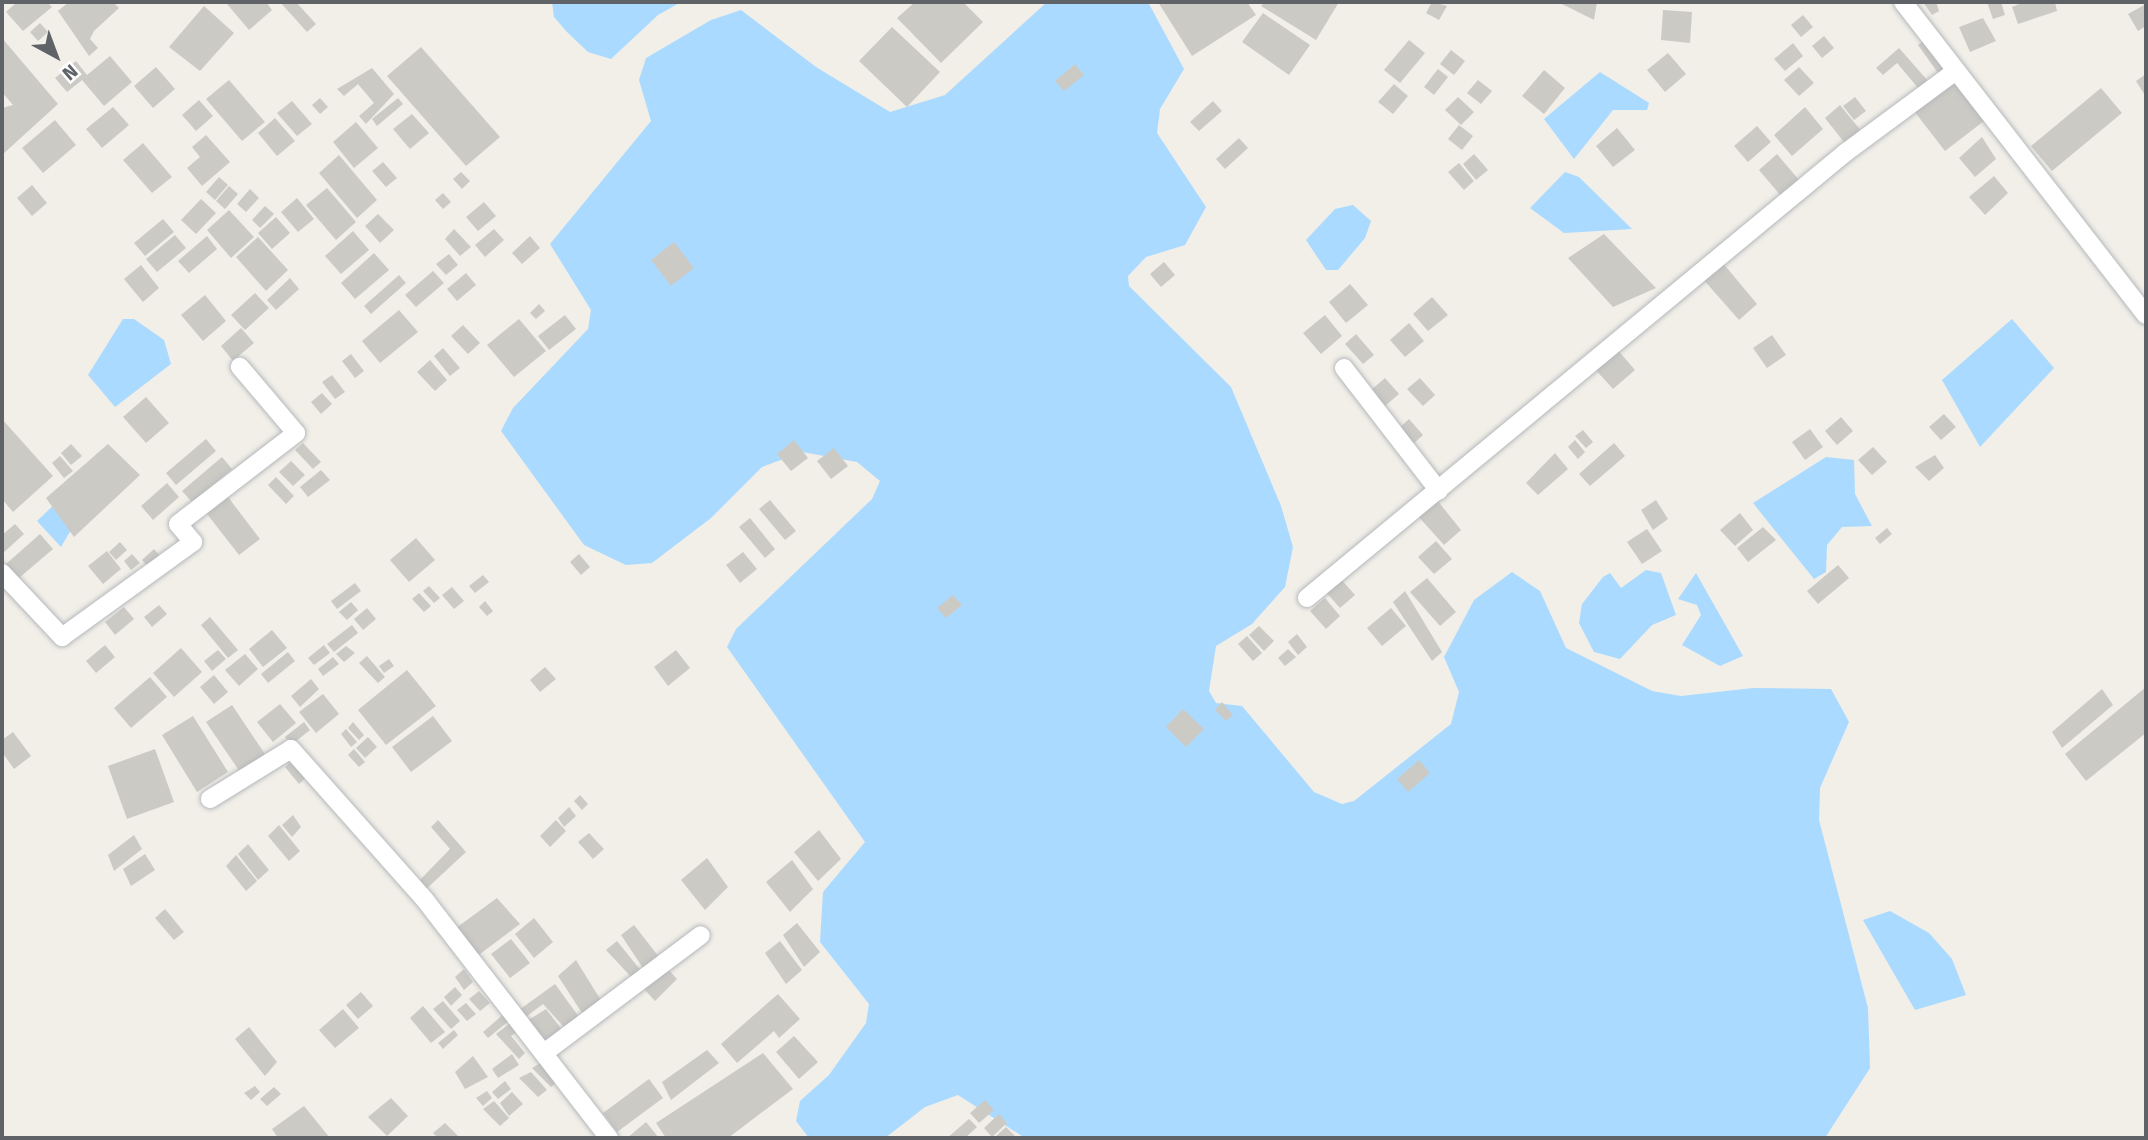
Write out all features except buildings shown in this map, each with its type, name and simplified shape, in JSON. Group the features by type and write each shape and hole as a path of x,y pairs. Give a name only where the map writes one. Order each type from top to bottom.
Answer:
{"street":[{"path":"1903,2 2075,216 2146,315"},
{"path":"1307,598 1845,153 1956,71"},
{"path":"2,573 62,636 193,542 178,524 296,433 240,367"},
{"path":"1345,368 1439,491"},
{"path":"210,799 291,749 425,900 609,1138"},
{"path":"544,1053 701,935"}],"water":[{"path":"552,2 681,2 658,15 611,59 588,52 566,31 554,17"},
{"path":"1047,2 1148,2 1184,69 1160,109 1157,133 1206,207 1185,245 1146,257 1128,276 1129,286 1231,387 1281,506 1293,547 1285,587 1252,624 1216,646 1209,691 1216,703 1242,706 1314,792 1342,804 1354,801 1451,724 1459,692 1444,657 1474,600 1512,572 1540,591 1566,648 1652,691 1681,696 1753,688 1831,689 1849,722 1820,788 1819,820 1868,1008 1870,1068 1825,1138 1025,1138 958,1095 925,1107 885,1138 809,1138 796,1121 800,1101 829,1075 866,1023 869,1004 820,942 823,892 865,842 727,647 736,629 872,499 880,481 857,462 802,452 762,467 711,518 652,563 626,565 584,545 501,431 513,408 588,329 591,310 550,244 651,121 639,80 646,58 711,20 741,10 816,67 890,112 945,95"},
{"path":"1600,72 1649,103 1647,110 1613,110 1574,159 1544,119"},
{"path":"1565,172 1579,177 1632,229 1564,233 1530,208"},
{"path":"1353,205 1371,221 1365,238 1338,270 1326,270 1306,240 1335,209"},
{"path":"123,319 134,319 164,340 171,364 115,407 88,375"},
{"path":"2012,319 2054,368 1980,447 1942,380"},
{"path":"1826,457 1854,460 1855,494 1872,526 1842,527 1827,545 1826,572 1814,579 1753,503"},
{"path":"61,498 82,511 61,547 37,521"},
{"path":"1646,570 1661,573 1676,615 1652,625 1620,659 1594,652 1579,623 1582,604 1603,577 1610,573 1621,588"},
{"path":"1696,573 1743,656 1720,666 1682,645 1701,615 1697,605 1678,599"},
{"path":"1890,911 1929,933 1952,959 1966,995 1915,1010 1863,920"}]}
